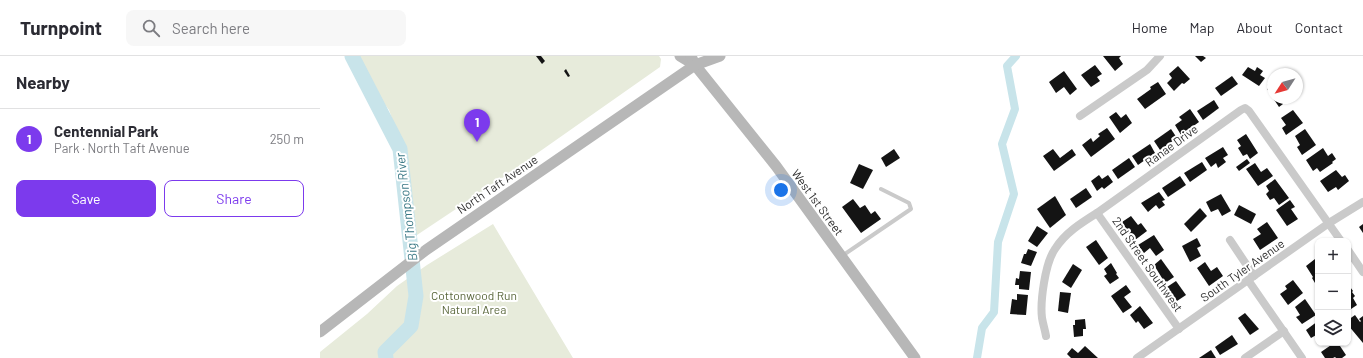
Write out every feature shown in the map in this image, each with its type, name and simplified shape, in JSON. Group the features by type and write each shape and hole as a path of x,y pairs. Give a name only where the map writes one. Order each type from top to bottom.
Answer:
{"main road":[{"name":"West 1st Street","path":"680,56 696,59 776,166 914,358"},
{"name":"North Taft Avenue","path":"320,332 426,250 696,59 720,56"}],"street":[{"path":"1080,116 1147,70 1160,56"},
{"name":"Ranae Drive","path":"1046,336 1042,317 1043,290 1050,256 1065,236 1074,228 1245,108 1249,111 1339,238"},
{"name":"South Tyler Avenue","path":"1137,358 1329,224 1363,202"},
{"name":"2nd Street Southwest","path":"1097,213 1178,329"},
{"path":"1230,240 1251,278 1302,358"},
{"path":"1351,254 1363,272"},
{"path":"1245,358 1284,331"}],"lane":[{"path":"841,256 911,208 909,203 881,189"}],"green space":[{"path":"358,56 659,56 661,59 660,67 495,183 414,237 406,156 389,110 375,91"},
{"name":"Cottonwood Run Natural Area","path":"493,224 573,358 320,358 320,352 367,314 397,286 427,265"}],"building":[{"path":"536,56 541,56 545,61 542,64"},
{"path":"1103,56 1121,56 1119,58 1123,64 1115,71"},
{"path":"1195,56 1203,56 1206,58 1201,62"},
{"path":"1095,65 1102,74 1097,77 1100,81 1091,87 1081,75"},
{"path":"1178,66 1190,79 1184,84 1182,83 1174,91 1167,83 1172,78 1169,74"},
{"path":"1248,67 1255,71 1257,67 1263,71 1260,75 1265,78 1259,86 1242,75"},
{"path":"566,69 570,76 568,77 564,71"},
{"path":"1064,71 1077,89 1070,95 1064,87 1056,93 1049,82"},
{"path":"1232,76 1238,84 1221,96 1215,88"},
{"path":"1158,82 1166,94 1145,109 1137,99"},
{"path":"1214,100 1219,108 1203,120 1197,111"},
{"path":"1190,109 1199,122 1181,135 1175,125 1182,120 1179,117"},
{"path":"1293,110 1303,123 1286,135 1282,128 1286,125 1281,118"},
{"path":"1116,112 1121,118 1126,114 1132,123 1120,133 1109,117"},
{"path":"1107,128 1115,139 1091,157 1082,145 1091,138 1093,142 1100,136 1098,134"},
{"path":"1171,129 1177,138 1160,150 1154,141"},
{"path":"1305,129 1316,145 1302,155 1297,147 1300,145 1295,136"},
{"path":"1246,134 1258,153 1250,159 1247,154 1243,156 1238,148 1241,146 1237,140"},
{"path":"1150,144 1155,153 1138,165 1132,156"},
{"path":"1223,147 1228,155 1223,158 1226,162 1218,168 1216,163 1211,167 1205,158"},
{"path":"1323,148 1328,156 1332,153 1336,159 1332,162 1333,163 1320,172 1317,168 1313,171 1306,160"},
{"path":"894,149 900,158 886,167 881,158"},
{"path":"1053,149 1060,158 1072,149 1076,155 1054,171 1043,156"},
{"path":"1129,158 1135,167 1118,179 1112,170"},
{"path":"1247,159 1250,163 1239,171 1236,167"},
{"path":"1202,162 1207,170 1190,182 1184,173"},
{"path":"1255,163 1261,172 1267,168 1273,176 1258,186 1246,169"},
{"path":"859,164 873,170 863,189 850,183"},
{"path":"1336,170 1342,177 1345,175 1349,181 1338,190 1336,187 1328,192 1320,181"},
{"path":"1099,175 1102,179 1108,175 1113,182 1104,189 1102,187 1097,191 1091,181"},
{"path":"1180,176 1186,185 1168,197 1162,188"},
{"path":"1275,179 1289,198 1279,205 1274,198 1270,200 1266,194 1269,191 1266,186"},
{"path":"1086,188 1092,197 1076,208 1070,199"},
{"path":"1159,192 1165,200 1162,201 1165,205 1159,209 1156,205 1148,212 1141,203"},
{"path":"1221,194 1231,211 1222,216 1218,209 1211,212 1206,202"},
{"path":"1055,196 1066,215 1050,228 1037,209"},
{"path":"853,199 860,208 865,205 871,214 875,211 881,219 861,233 842,207"},
{"path":"1290,200 1295,207 1291,209 1298,219 1287,226 1276,210"},
{"path":"1239,205 1256,214 1251,224 1234,215"},
{"path":"1200,208 1207,216 1191,232 1184,224"},
{"path":"1131,216 1138,225 1141,223 1147,231 1135,240 1122,222"},
{"path":"1267,222 1278,238 1260,250 1253,239 1261,234 1257,229"},
{"path":"1363,224 1363,233 1359,227"},
{"path":"1037,226 1048,233 1037,247 1028,241"},
{"path":"1154,235 1164,250 1156,256 1150,248 1144,253 1138,245"},
{"path":"1197,238 1201,246 1197,248 1201,256 1190,262 1182,246"},
{"path":"1096,240 1108,258 1099,265 1086,247"},
{"path":"1028,249 1037,252 1031,266 1021,263 1024,254 1026,254"},
{"path":"1161,259 1174,277 1165,283 1154,265"},
{"path":"1315,259 1315,283 1312,278 1313,277 1306,266"},
{"path":"1205,262 1211,271 1217,267 1223,276 1209,286 1197,268"},
{"path":"1111,263 1119,278 1110,284 1104,276 1107,274 1104,269"},
{"path":"1073,264 1082,270 1071,288 1062,282"},
{"path":"1020,271 1031,272 1029,290 1019,289 1019,285 1015,285 1016,278 1019,279"},
{"path":"1293,280 1303,293 1288,305 1280,294 1287,289 1285,286"},
{"path":"1176,281 1186,295 1177,301 1167,287"},
{"path":"1126,285 1131,292 1124,297 1132,307 1123,313 1111,296"},
{"path":"1351,288 1355,296 1353,298 1357,305 1351,309"},
{"path":"1060,292 1071,293 1068,313 1058,311"},
{"path":"1017,294 1028,295 1026,315 1010,314 1012,299 1017,300"},
{"path":"1305,299 1315,316 1302,324 1296,317 1300,315 1295,307"},
{"path":"1140,306 1153,323 1144,329 1138,321 1136,323 1130,315"},
{"path":"1245,313 1259,329 1250,335 1238,318"},
{"path":"1355,315 1360,322 1361,321 1359,319 1363,316 1363,343 1351,329 1351,318"},
{"path":"1085,319 1086,329 1083,329 1083,336 1074,337 1073,325 1075,325 1075,320"},
{"path":"1315,323 1315,336 1311,338 1306,330"},
{"path":"1232,335 1238,344 1220,355 1215,347"},
{"path":"1085,346 1098,358 1071,358 1067,354 1072,348 1078,353"},
{"path":"1330,346 1340,346 1346,355 1342,358 1325,358 1321,352"},
{"path":"1211,350 1216,358 1199,358"}],"waterway":[{"name":"Big Thompson River","path":"352,56 400,149 416,296 411,326 385,352 386,358"},
{"path":"977,358 982,328 994,312 998,242 1014,194 1002,144 1015,109 1007,66 1016,56"}],"place":[{"name":"Centennial Park","path":"477,142"}]}
